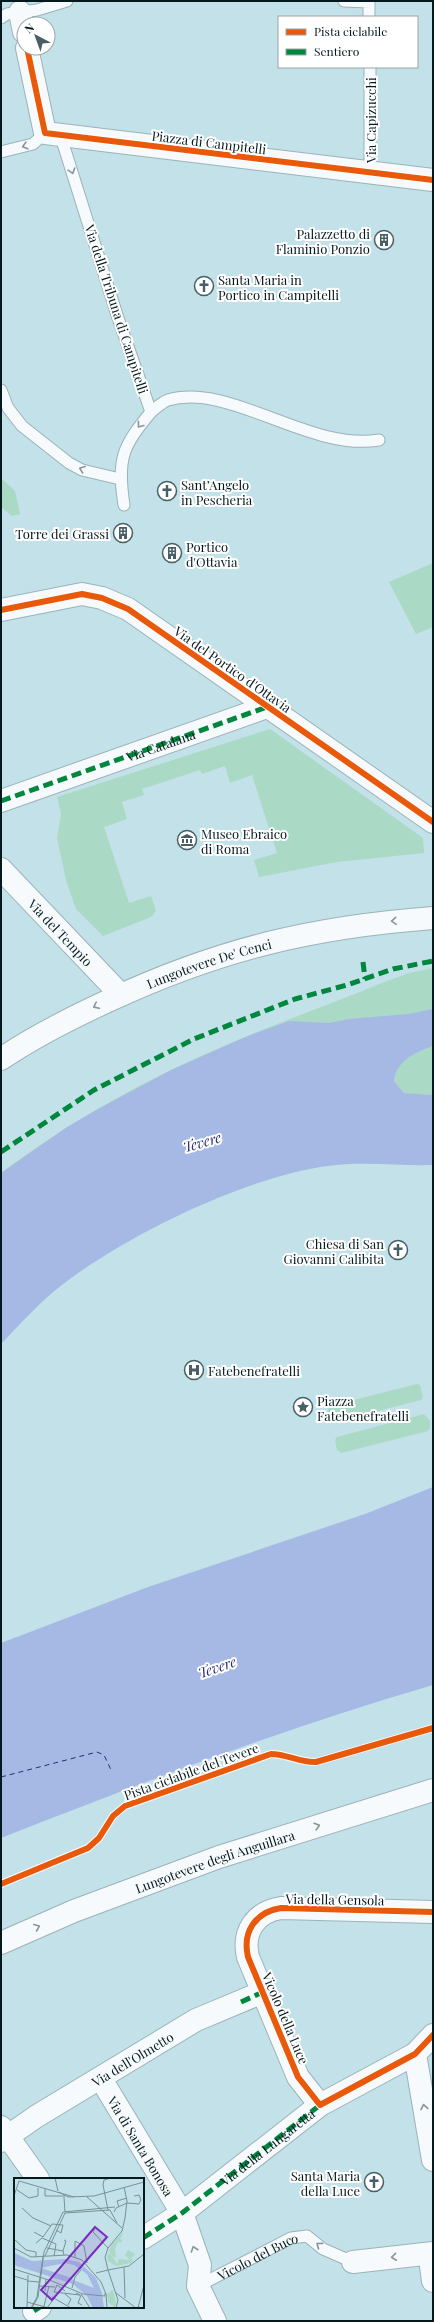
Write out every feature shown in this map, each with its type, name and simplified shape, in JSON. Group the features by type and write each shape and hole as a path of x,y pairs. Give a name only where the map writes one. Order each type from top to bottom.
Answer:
{"street":[{"path":"29,56 52,134"},
{"name":"Piazza di Campitelli","path":"52,134 433,180"},
{"name":"Via del Portico d'Ottavia","path":"1,610 82,594 102,598 128,609 433,822"},
{"name":"Via Catalana","path":"1,802 53,781 267,707"},
{"name":"Via del Tempio","path":"1,869 121,995"},
{"name":"Lungotevere De' Cenci","path":"1,1059 72,1018 194,964 260,944 333,928 433,918"},
{"name":"Lungotevere degli Anguillara","path":"1,1943 74,1911 219,1857 433,1790"},
{"name":"Via della Gensola","path":"247,1933 261,1914 281,1908 433,1912"},
{"name":"Vicolo della Luce","path":"247,1933 248,1957 298,2077 320,2105"},
{"name":"Via dell'Olmetto","path":"3,2134 101,2079 196,2020 263,1992"},
{"name":"Via della Lungaretta","path":"144,2237 182,2213 320,2105 415,2054 433,2035"},
{"path":"415,2054 433,2160"},
{"name":"Via di Santa Bonosa","path":"101,2079 182,2213 200,2265 198,2286"},
{"path":"3,2134 37,2178"},
{"name":"Vicolo del Buco","path":"354,2262 433,2253"},
{"path":"433,2261 431,2266 433,2281"},
{"path":"198,2286 215,2321"}],"lane":[{"path":"16,16 67,1"},
{"path":"344,1 369,2 369,16"},
{"name":"Via Capizucchi","path":"370,68 370,173"},
{"path":"1,152 33,144 52,134"},
{"name":"Via della Tribuna di Campitelli","path":"52,134 150,412 134,433 124,452 120,478 124,505"},
{"path":"1,390 8,408 22,426 69,463 82,470 120,478"},
{"path":"150,412 167,401 198,398 231,405 305,431 351,442 379,440"},
{"name":"Vicolo del Buco","path":"198,2286 292,2238 306,2236 324,2249 354,2262"}],"green space":[{"path":"1,478 15,491 20,514 12,516 1,507"},
{"path":"433,563 433,627 416,634 389,582"},
{"path":"270,729 423,838 424,853 337,862 259,877 254,860 277,853 252,775 230,783 225,766 202,774 200,770 142,789 144,795 122,802 127,819 104,827 129,903 151,896 156,911 151,917 103,936 76,909 66,880 57,838 61,814 57,797"},
{"path":"433,968 433,1017 1,1173 50,1138 102,1106 183,1064 254,1033 387,981 409,973"},
{"path":"433,1046 433,1095 404,1093 394,1081 399,1068 414,1054"},
{"path":"417,1384 420,1385 423,1397 421,1400 334,1422 328,1415 328,1409 330,1406"},
{"path":"424,1414 430,1421 430,1428 428,1431 341,1453 337,1450 335,1440 337,1437"}],"water":[{"name":"Tevere","path":"433,1009 433,1046 408,1058 399,1068 394,1081 404,1093 433,1095 433,1165 354,1164 327,1166 295,1172 260,1182 224,1195 153,1228 88,1266 62,1285 30,1313 1,1344 1,1173 67,1127 98,1109 171,1070 248,1036 289,1021 329,1023 349,1019 408,1014"},
{"name":"Tevere","path":"433,1487 433,1685 323,1719 215,1757 1,1838 1,1643 148,1587 365,1514"}],"ferry route":[{"path":"1,1777 97,1752 104,1755 112,1772"}],"marked path":[{"path":"1,801 267,707"},
{"path":"1,1152 94,1090 194,1039 295,999 347,985 393,969 433,961"},
{"path":"363,962 365,979"},
{"path":"241,2002 263,1992"},
{"path":"144,2237 182,2213 320,2105"},
{"path":"34,2311 38,2308"}],"cycle path":[{"path":"29,56 45,133 433,180"},
{"path":"1,610 82,594 102,598 128,609 433,822"},
{"name":"Pista ciclabile del Tevere","path":"1,1884 88,1848 99,1838 113,1816 125,1806 271,1754 316,1762 433,1728"},
{"path":"433,1912 281,1908 272,1910 258,1918 249,1931 247,1939 248,1957 298,2077 320,2105 415,2054 433,2035"}],"place":[{"name":"Palazzetto di Flaminio Ponzio","path":"384,240"},
{"name":"Santa Maria in Portico in Campitelli","path":"204,286"},
{"name":"Sant’Angelo in Pescheria","path":"167,491"},
{"name":"Torre dei Grassi","path":"123,533"},
{"name":"Portico d'Ottavia","path":"172,553"},
{"name":"Museo Ebraico di Roma","path":"187,840"},
{"name":"Chiesa di San Giovanni Calibita","path":"398,1250"},
{"name":"Fatebenefratelli","path":"194,1370"},
{"name":"Piazza Fatebenefratelli","path":"303,1407"},
{"name":"Santa Maria della Luce","path":"374,2182"}]}
